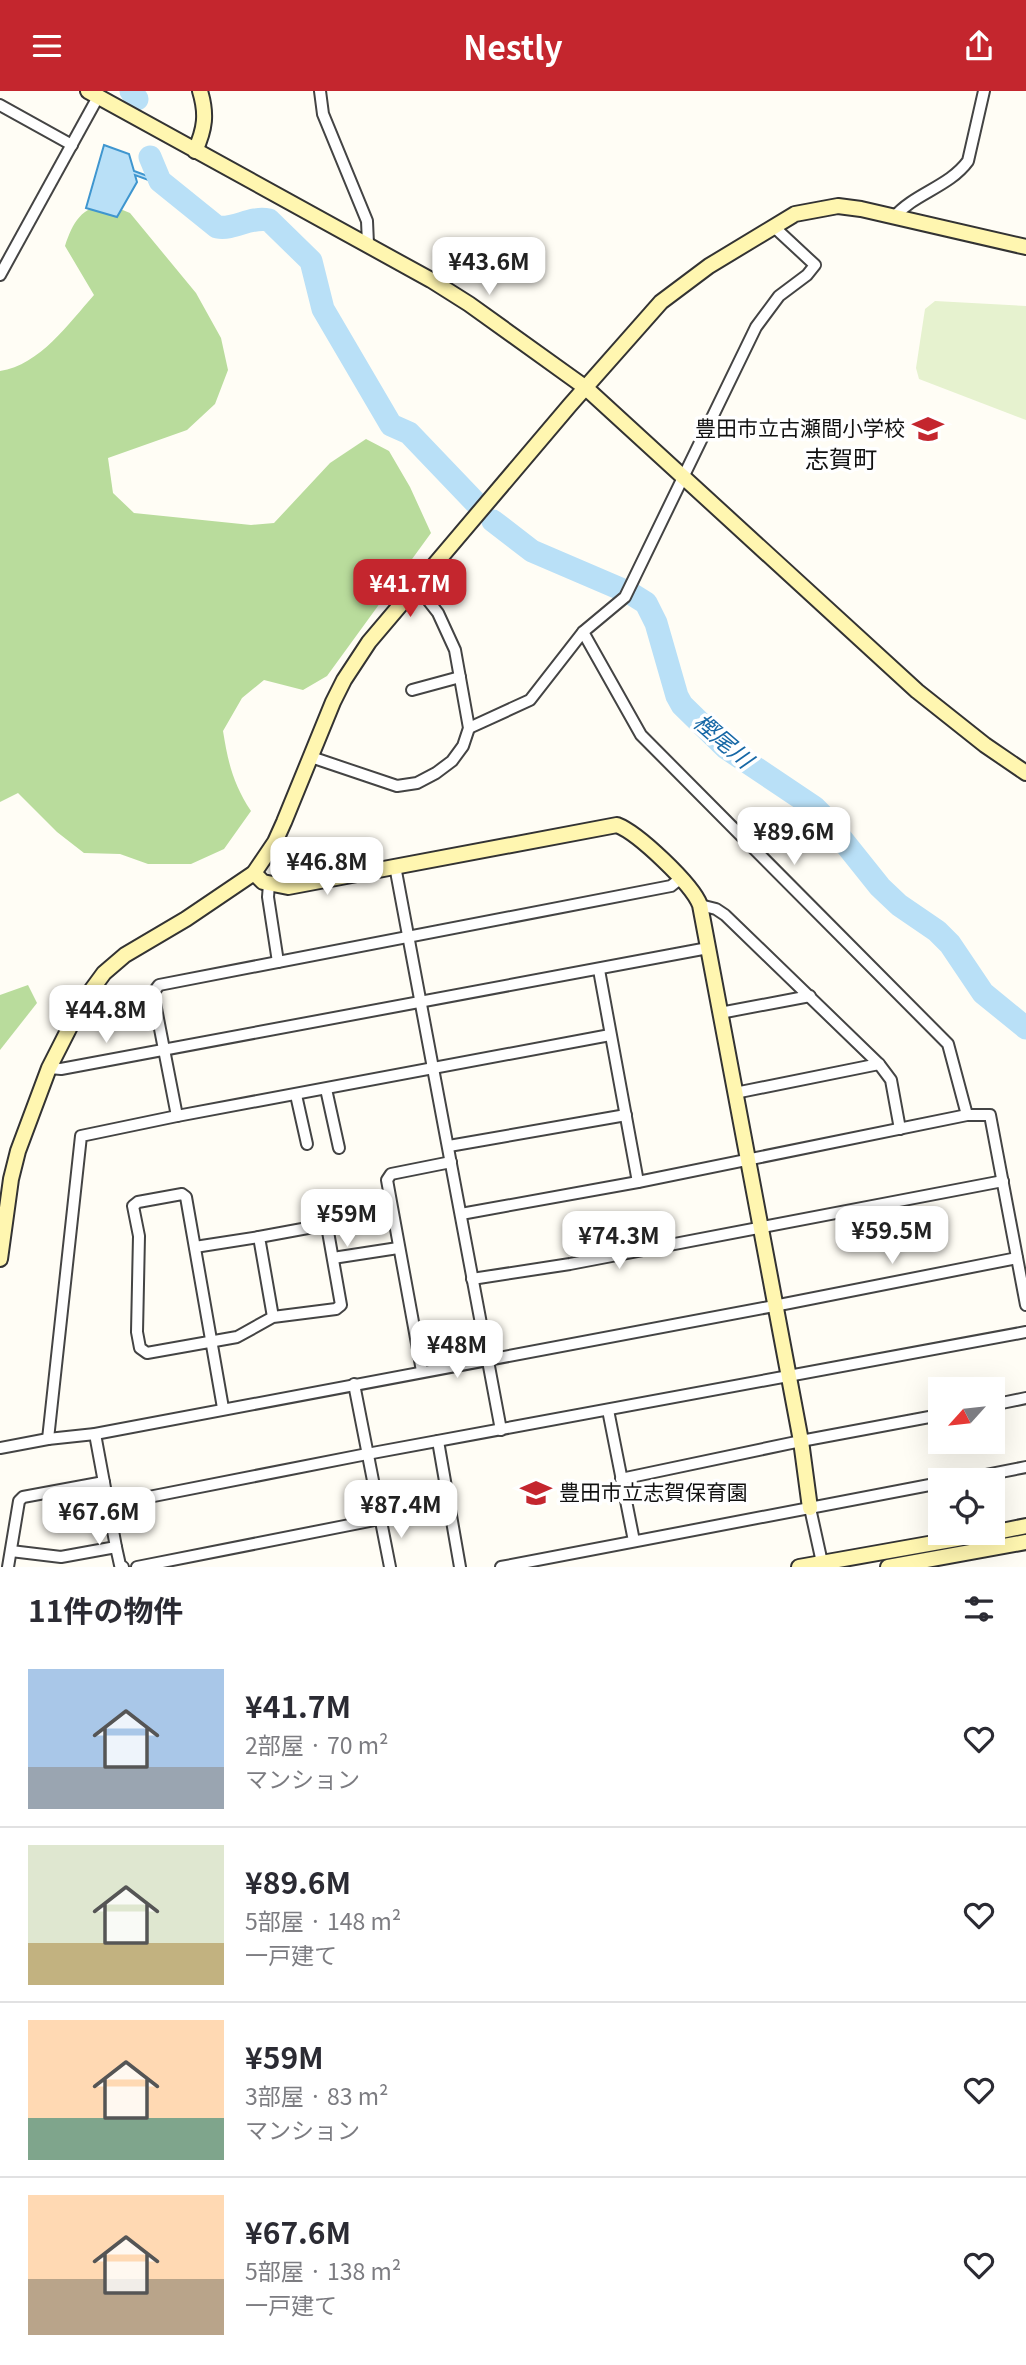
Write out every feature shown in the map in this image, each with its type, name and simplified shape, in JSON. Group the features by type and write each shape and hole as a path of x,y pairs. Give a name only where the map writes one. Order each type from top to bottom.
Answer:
{"street":[{"path":"195,151 205,123 200,91"},
{"path":"320,91 323,114 367,221 368,244"},
{"path":"894,217 904,206 951,179 968,161 984,91"},
{"path":"0,275 72,145 93,94 368,244 469,303 586,388 917,691 985,745 1026,773"},
{"path":"1,108 72,145"},
{"path":"0,1259 10,1179 18,1151 49,1068 82,1003 104,973 125,955 186,919 254,873 275,842 344,680 369,642 662,302 709,266 772,226 795,214 838,207 861,209 1026,247"},
{"path":"469,728 530,700 583,632 625,597 756,327 786,289 807,275 816,265 772,226"},
{"path":"311,757 397,786 417,783 452,761 463,746 469,728 455,650 438,613 416,585"},
{"path":"583,632 641,735 948,1044 967,1115"},
{"path":"412,690 460,677"},
{"path":"254,873 263,882 288,887 617,825 638,838 694,892 700,905 822,1565"},
{"path":"395,866 501,1430"},
{"path":"177,1116 153,993 159,985 671,886 681,878"},
{"path":"270,884 268,897 278,962"},
{"path":"700,905 716,909 725,915 880,1064 891,1080 900,1129"},
{"path":"49,1068 61,1069 708,948"},
{"path":"598,970 638,1182"},
{"path":"720,1013 810,996"},
{"path":"48,1439 81,1136 610,1035"},
{"path":"735,1093 880,1064"},
{"path":"326,1089 340,1148"},
{"path":"296,1095 307,1144"},
{"path":"449,1146 626,1115"},
{"path":"461,1214 638,1182 967,1115 990,1115 1026,1305"},
{"path":"422,1371 387,1180 391,1174 451,1162"},
{"path":"472,1279 570,1264 1003,1181"},
{"path":"195,1247 324,1225 329,1229 341,1305 339,1307 273,1317 244,1334 212,1342 147,1353 140,1348 137,1332 139,1236 133,1206 138,1202 182,1195 186,1197 212,1342 223,1408"},
{"path":"259,1237 273,1317"},
{"path":"333,1258 398,1248"},
{"path":"0,1448 95,1434 1017,1258"},
{"path":"108,1505 1026,1332"},
{"path":"354,1384 390,1567"},
{"path":"1005,1402 1026,1398"},
{"path":"608,1410 634,1541"},
{"path":"621,1479 928,1417"},
{"path":"95,1434 116,1547 120,1565 123,1567"},
{"path":"438,1441 460,1567"},
{"path":"1005,1471 1026,1467"},
{"path":"8,1567 19,1501 23,1497 104,1482"},
{"path":"500,1567 928,1485"},
{"path":"137,1567 186,1563 380,1520"},
{"path":"1005,1531 1026,1527"},
{"path":"888,1567 1026,1542"},
{"path":"799,1567 928,1545"},
{"path":"11,1551 61,1557 69,1561 116,1547"}],"green space":[{"path":"108,204 130,213 196,293 221,338 228,370 215,404 187,430 108,458 113,493 134,513 251,525 274,523 330,463 366,439 389,451 410,487 431,533 327,676 303,690 264,680 242,698 223,731 232,773 251,811 224,849 191,864 148,864 120,854 84,853 57,832 18,793 0,802 0,371 28,361 41,352 94,295 65,246 79,217 91,208"},
{"path":"935,301 1026,306 1026,420 919,379 916,368 925,309"},
{"path":"28,985 37,1003 0,1050 0,995"}],"water":[{"path":"104,145 129,154 134,171 156,179 154,182 135,175 137,182 117,217 86,208"}],"waterway":[{"name":"樫尾川","path":"131,91 137,99"},
{"name":"樫尾川","path":"150,157 160,181 217,227 269,220 311,261 323,309 391,425 409,433 475,502"},
{"name":"樫尾川","path":"493,521 532,551 630,593 646,603 656,623 682,705 726,748 814,807 880,887 899,905 937,931 950,944 983,993 1026,1028"}],"place":[{"name":"豊田市立古瀬間小学校","path":"928,429"},
{"name":"豊田市立志賀保育園","path":"536,1493"}],"district":[{"name":"志賀町","path":"841,460"}]}
